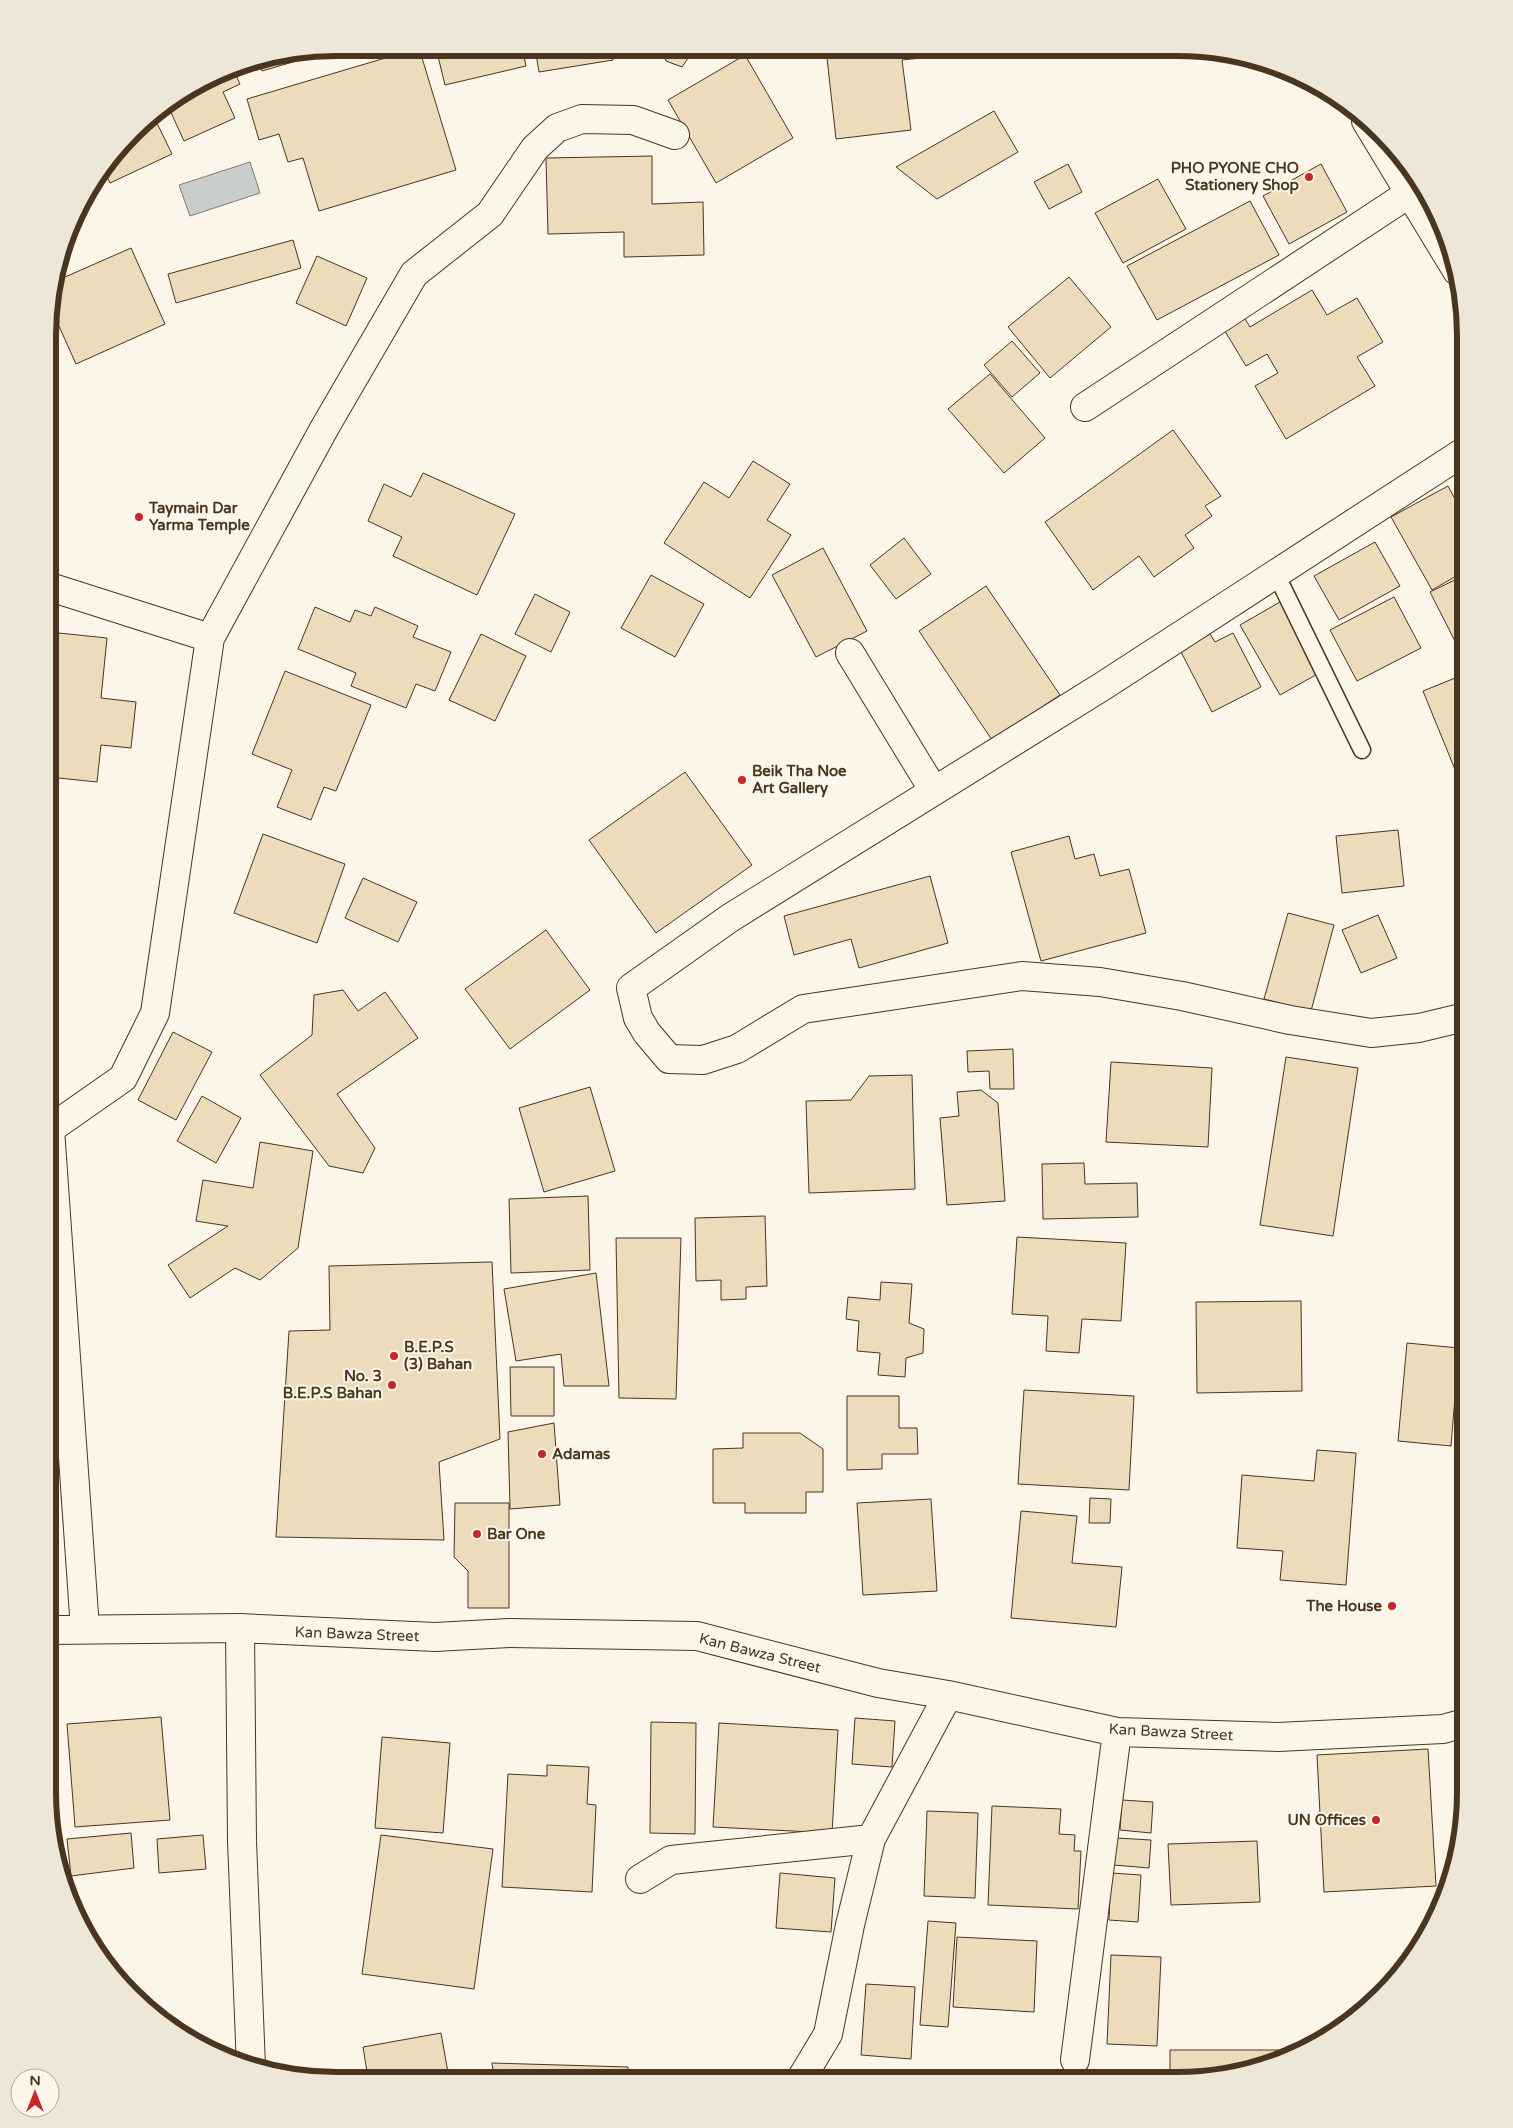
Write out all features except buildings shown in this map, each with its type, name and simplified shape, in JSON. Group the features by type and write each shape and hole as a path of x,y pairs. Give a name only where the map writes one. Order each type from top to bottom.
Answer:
{"street":[{"path":"56,1125 123,1078 155,1013 210,638 325,427 414,274 490,214 535,148 557,128 582,119 633,120 675,135"},
{"path":"1380,144 1442,246"},
{"path":"1085,407 1410,193"},
{"path":"1457,457 1103,686 730,918 631,988 638,1018 647,1033 669,1059 703,1060 737,1049 803,1009 1022,976 1100,982 1182,996 1290,1020 1370,1033 1418,1028 1457,1020"},
{"path":"56,589 210,638"},
{"path":"850,653 934,791"},
{"path":"56,1215 85,1629"},
{"path":"240,1628 242,1841 251,2058"},
{"name":"Kan Bawza Street","path":"56,1630 240,1628 435,1637 509,1633 697,1636 878,1682 948,1695 1117,1732 1278,1737 1443,1729 1457,1725"},
{"path":"806,2072 828,2034 850,1925 872,1839 948,1695"},
{"path":"1075,2060 1117,1732"},
{"path":"640,1879 671,1860 872,1839"}],"lane":[{"path":"1276,574 1362,750"}],"shaded area":[{"path":"250,162 260,193 190,216 179,185"}],"place":[{"name":"PHO PYONE CHO Stationery Shop","path":"1309,177"},
{"name":"Taymain Dar Yarma Temple","path":"139,517"},
{"name":"Beik Tha Noe Art Gallery","path":"742,780"},
{"name":"B.E.P.S (3) Bahan","path":"394,1356"},
{"name":"No. 3 B.E.P.S Bahan","path":"392,1385"},
{"name":"Adamas","path":"542,1454"},
{"name":"Bar One","path":"477,1534"},
{"name":"The House","path":"1392,1606"},
{"name":"UN Offices","path":"1376,1820"}]}
